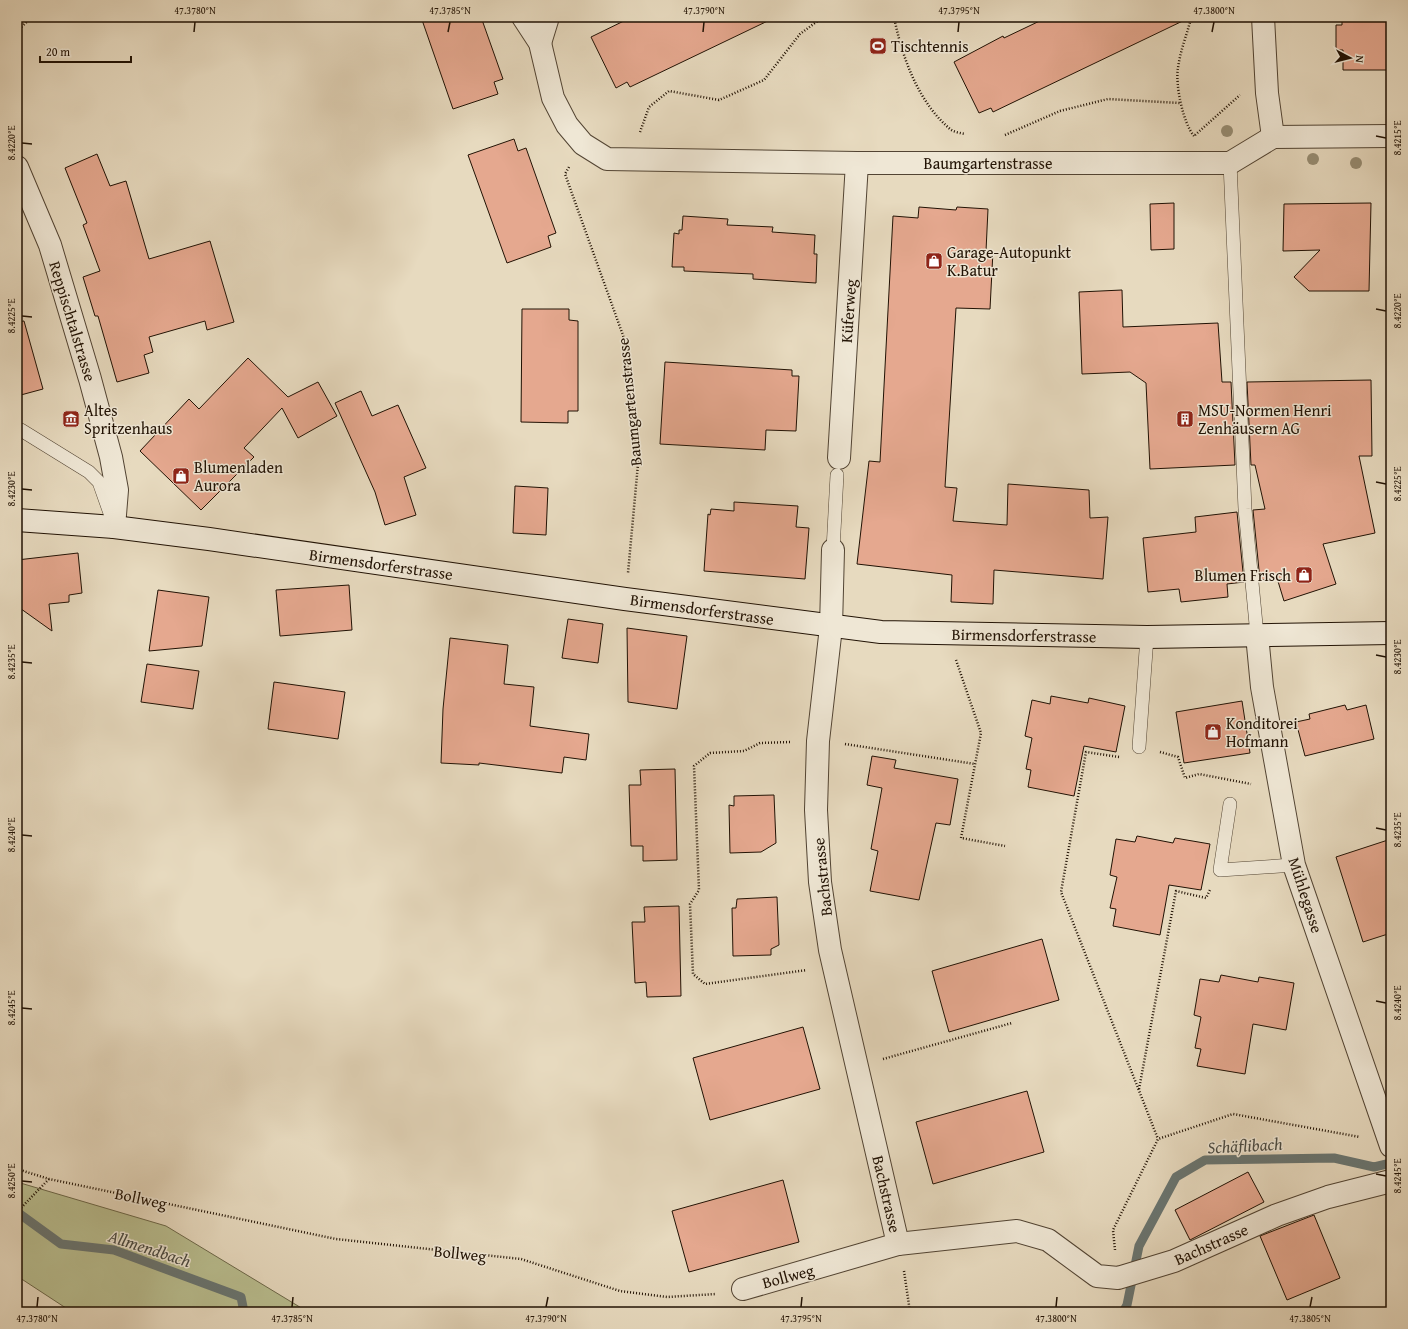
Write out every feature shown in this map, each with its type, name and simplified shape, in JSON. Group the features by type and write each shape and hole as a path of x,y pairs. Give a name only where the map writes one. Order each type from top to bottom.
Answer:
{"street":[{"name":"Baumgartenstrasse","path":"523,17 540,44 553,98 567,125 583,144 607,159 857,163 1196,163 1230,162 1273,137 1391,136"},
{"path":"540,44 548,17"},
{"path":"1263,17 1267,93 1273,137"},
{"name":"Küferweg","path":"838,467 857,163"},
{"name":"Reppischtalstrasse","path":"17,167 50,245 90,379 111,457 117,490 114,528"},
{"name":"Birmensdorferstrasse","path":"17,520 114,528 209,539 881,632 1147,637 1391,633"},
{"name":"Küferweg","path":"831,626 833,550"},
{"name":"Bachstrasse","path":"831,626 818,741 816,810 820,882 834,965 898,1244 1017,1231 1048,1240 1097,1276 1118,1278 1174,1261 1277,1215 1328,1197 1391,1181"},
{"name":"Mühlegasse","path":"1257,635 1262,687 1294,865 1390,1145"},
{"name":"Bollweg","path":"743,1289 898,1244"}],"lane":[{"path":"1230,162 1245,509 1257,635"},
{"path":"17,432 22,430 89,472 99,482 114,528"},
{"name":"Küferweg","path":"833,550 838,467"},
{"path":"1139,747 1147,637"},
{"path":"1230,804 1220,870 1294,865"}],"path":[{"path":"17,31 32,17"},
{"path":"630,160 649,107 669,91 719,100 764,80 800,34 823,17"},
{"path":"894,17 900,47 924,100 951,130 966,135"},
{"path":"1196,163 1194,136 1188,129 1180,103 1177,69 1190,22 1200,17"},
{"path":"1194,136 1240,96 1267,93"},
{"path":"1004,135 1060,111 1108,99 1180,103"},
{"name":"Baumgartenstrasse","path":"583,144 565,174 625,341 630,387 638,464 628,577"},
{"path":"955,655 981,732 961,838 1005,846"},
{"path":"818,741 877,748 975,764"},
{"path":"775,742 760,743 744,751 710,753 694,766 699,890 690,904 693,974 705,984 760,978 834,965"},
{"path":"1139,747 1128,759 1086,752 1061,892 1158,1139"},
{"path":"1178,757 1185,778 1199,774 1225,778"},
{"path":"1139,1090 1176,891 1206,898 1220,870"},
{"path":"857,1066 1012,1023"},
{"path":"1118,1278 1113,1230 1158,1139 1233,1114 1390,1145"},
{"name":"Bollweg","path":"17,1170 49,1179 336,1239 521,1259 620,1291 667,1297 712,1295 743,1289"},
{"path":"17,1212 49,1179"},
{"path":"898,1244 909,1299 910,1312"}],"green space":[{"path":"17,1182 166,1226 308,1312 72,1312 17,1276"}],"building":[{"path":"421,17 481,17 503,79 494,82 498,94 453,109"},
{"path":"632,17 776,17 630,87 627,82 616,88 591,37"},
{"path":"1048,17 1191,17 993,112 991,108 979,113 954,62 1003,36 1004,38"},
{"path":"1342,17 1391,17 1391,70 1343,70 1343,50 1336,50 1336,25 1342,25"},
{"path":"514,139 518,151 526,148 556,233 548,236 551,247 507,263 468,155"},
{"path":"97,154 110,186 126,181 149,259 210,241 234,322 207,330 205,321 149,337 153,352 144,355 149,373 117,382 98,316 95,316 83,277 100,271 83,225 87,223 65,168"},
{"path":"1174,203 1174,249 1151,250 1150,204"},
{"path":"1371,203 1369,291 1309,291 1294,277 1320,250 1283,251 1284,204"},
{"path":"919,207 956,210 957,207 988,209 986,251 993,251 990,309 956,308 945,487 957,488 953,521 1007,525 1008,484 1089,490 1090,518 1108,517 1103,579 994,570 993,604 951,602 952,575 857,564 869,461 880,462 893,216 918,218"},
{"path":"683,216 728,219 727,225 773,227 772,232 815,235 814,254 817,254 816,283 753,279 753,274 684,271 684,267 672,267 674,233 679,234 679,230 682,230"},
{"path":"1122,290 1123,327 1218,323 1222,382 1231,382 1235,465 1150,469 1146,383 1130,372 1082,374 1079,292"},
{"path":"522,309 569,309 569,320 578,321 578,411 568,411 568,423 521,422"},
{"path":"24,321 43,389 17,396 17,322"},
{"path":"248,358 288,397 318,382 337,416 298,438 282,408 244,448 254,457 201,510 140,451 189,399 199,409"},
{"path":"665,362 792,370 792,376 799,376 796,431 766,430 765,450 660,444"},
{"path":"1371,380 1372,456 1359,456 1375,533 1323,544 1336,584 1284,601 1277,578 1260,580 1253,510 1265,509 1255,465 1251,465 1247,382"},
{"path":"361,391 372,416 398,405 426,468 404,477 416,515 385,525 375,492 335,403"},
{"path":"515,486 548,488 546,535 513,533"},
{"path":"734,502 798,506 796,527 809,528 805,579 704,571 708,514 710,515 711,509 734,511"},
{"path":"1237,512 1244,582 1227,584 1228,597 1181,602 1179,589 1148,592 1143,538 1196,532 1195,517"},
{"path":"78,553 82,593 69,595 69,602 49,604 52,631 17,606 17,560"},
{"path":"349,585 352,630 280,636 276,590"},
{"path":"158,590 209,597 202,646 149,651"},
{"path":"568,619 603,624 598,663 562,658"},
{"path":"627,628 687,636 677,709 628,702"},
{"path":"450,638 508,645 504,684 534,687 530,726 589,734 586,760 564,757 562,773 479,763 479,765 441,763 443,709"},
{"path":"147,664 199,671 193,709 141,702"},
{"path":"274,682 345,692 338,739 268,729"},
{"path":"1051,696 1088,703 1089,698 1125,706 1116,752 1084,746 1074,796 1028,787 1031,770 1026,769 1032,738 1025,736 1032,700 1050,704"},
{"name":"Konditorei Hofmann","path":"1242,701 1250,753 1184,763 1176,712"},
{"path":"1345,705 1347,710 1366,705 1374,739 1305,756 1296,722 1310,719 1309,714"},
{"path":"872,756 896,760 894,768 958,779 950,825 936,823 919,900 870,891 878,851 871,849 882,788 867,785"},
{"path":"675,769 677,860 643,861 643,846 631,846 629,785 641,785 640,770"},
{"path":"774,795 776,843 761,852 730,853 729,805 734,806 734,796"},
{"path":"1137,836 1173,843 1175,838 1210,844 1201,890 1169,885 1160,935 1113,926 1116,909 1110,908 1117,877 1110,875 1116,839 1135,842"},
{"path":"1391,839 1391,933 1363,942 1336,857"},
{"path":"777,897 779,945 771,949 771,955 733,956 732,908 736,908 737,899"},
{"path":"679,906 681,996 647,997 646,982 635,983 632,922 645,922 644,907"},
{"path":"1042,939 1059,1000 949,1032 932,971"},
{"path":"1221,975 1258,982 1259,977 1294,983 1286,1030 1253,1024 1245,1074 1197,1066 1201,1049 1195,1048 1201,1017 1194,1015 1200,979 1219,982"},
{"path":"803,1027 820,1089 710,1120 693,1058"},
{"path":"1027,1091 1044,1152 933,1184 916,1122"},
{"path":"1248,1172 1264,1202 1190,1240 1175,1210"},
{"path":"783,1180 799,1242 689,1272 672,1211"},
{"path":"1314,1215 1340,1278 1287,1300 1260,1236"}],"waterway":[{"name":"Schäflibach","path":"1123,1312 1127,1305 1139,1246 1176,1177 1205,1160 1334,1158 1374,1167 1391,1163"},
{"name":"Allmendbach","path":"17,1212 61,1244 114,1250 241,1297 244,1312"}],"place":[{"name":"Tischtennis","path":"878,46"},
{"name":"Garage-Autopunkt K.Batur","path":"934,261"},
{"name":"Altes Spritzenhaus","path":"71,419"},
{"name":"MSU-Normen Henri Zenhäusern AG","path":"1185,419"},
{"name":"Blumenladen Aurora","path":"181,476"},
{"name":"Blumen Frisch","path":"1304,575"},
{"name":"Konditorei Hofmann","path":"1213,732"}]}
